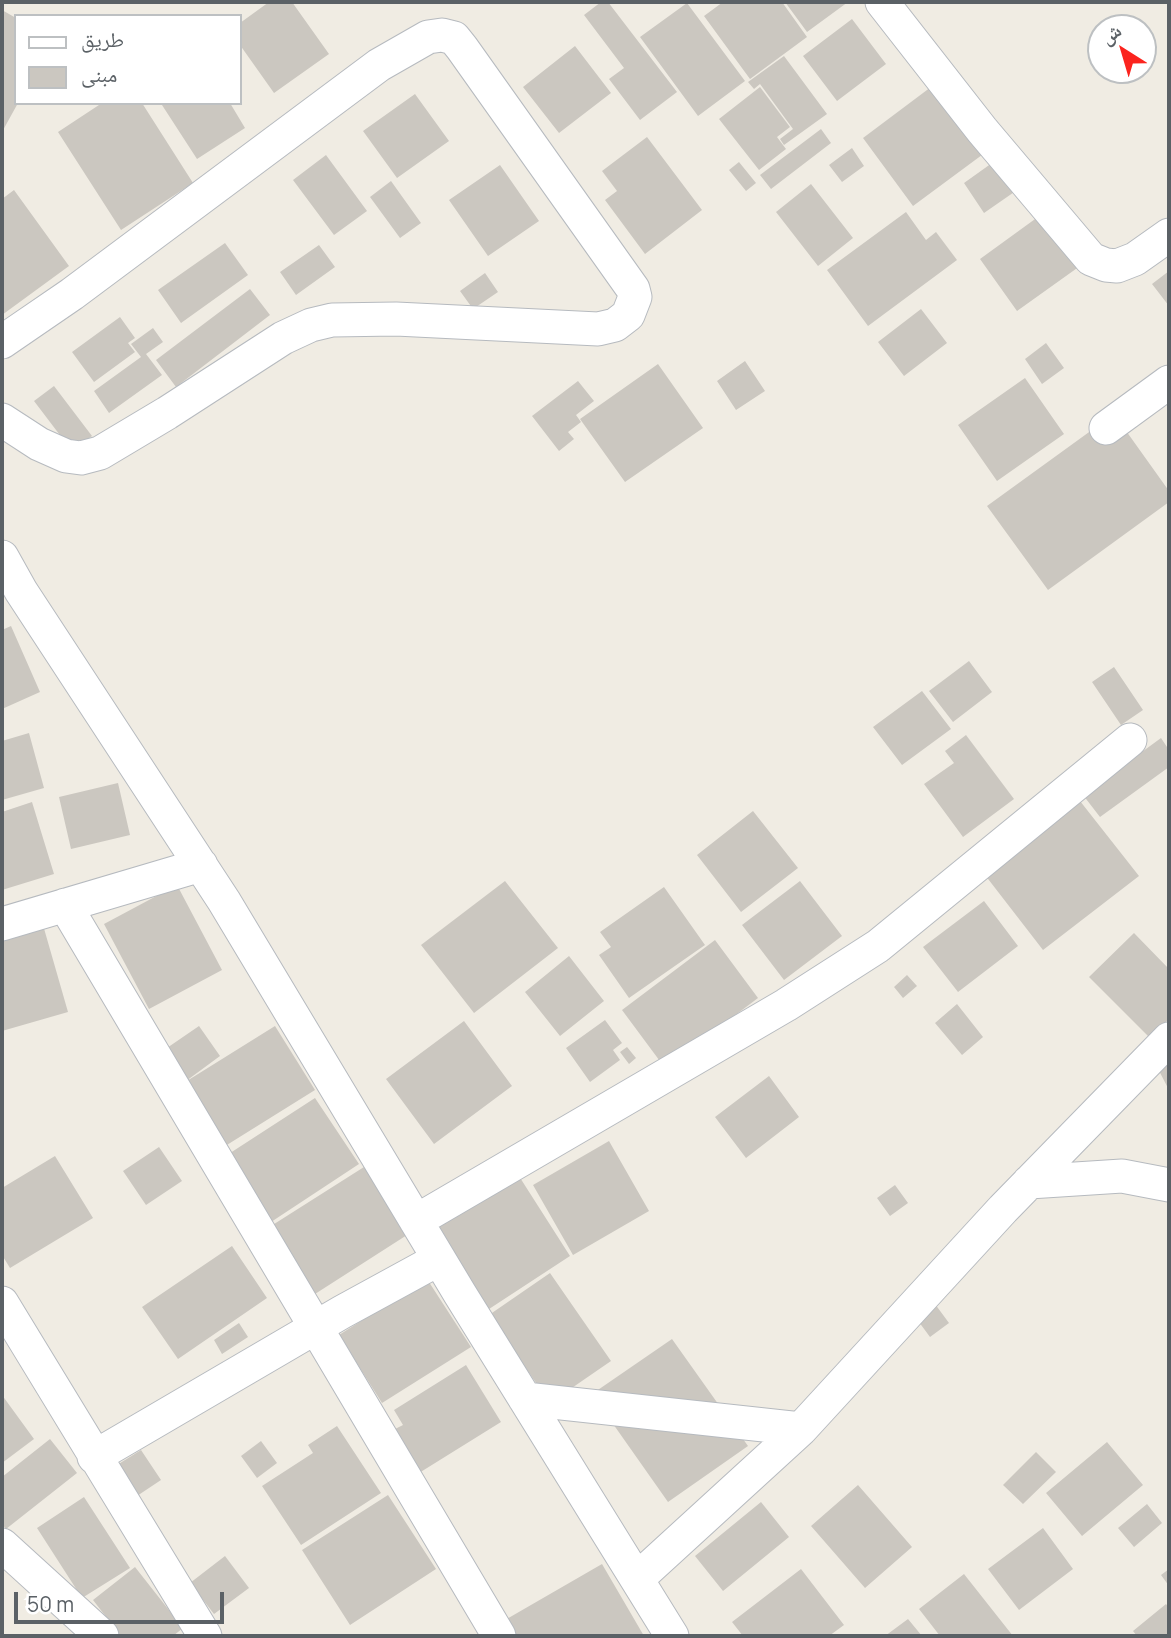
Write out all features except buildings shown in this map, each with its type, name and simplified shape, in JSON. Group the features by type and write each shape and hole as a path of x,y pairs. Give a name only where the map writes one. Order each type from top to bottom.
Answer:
{"street":[{"path":"882,2 982,130 1091,259 1117,266 1135,259 1169,235"},
{"path":"2,342 72,294 379,65 428,37 442,34 454,38 463,48 633,289 635,297 628,316 615,325 598,329 396,319 332,320 311,325 282,338 100,453 81,458 66,456 39,444 2,420"},
{"path":"1106,428 1169,382"},
{"path":"2,557 21,591 201,865 439,1259 673,1636"},
{"path":"416,1221 786,1005 878,946 1130,740"},
{"path":"2,924 201,865"},
{"path":"65,905 499,1636"},
{"path":"637,1579 800,1429 1029,1182 1169,1040"},
{"path":"1029,1182 1122,1176 1169,1185"},
{"path":"94,1457 316,1327 439,1259"},
{"path":"2,1303 205,1636"},
{"path":"525,1399 800,1429"},
{"path":"2,1545 102,1636"}]}
